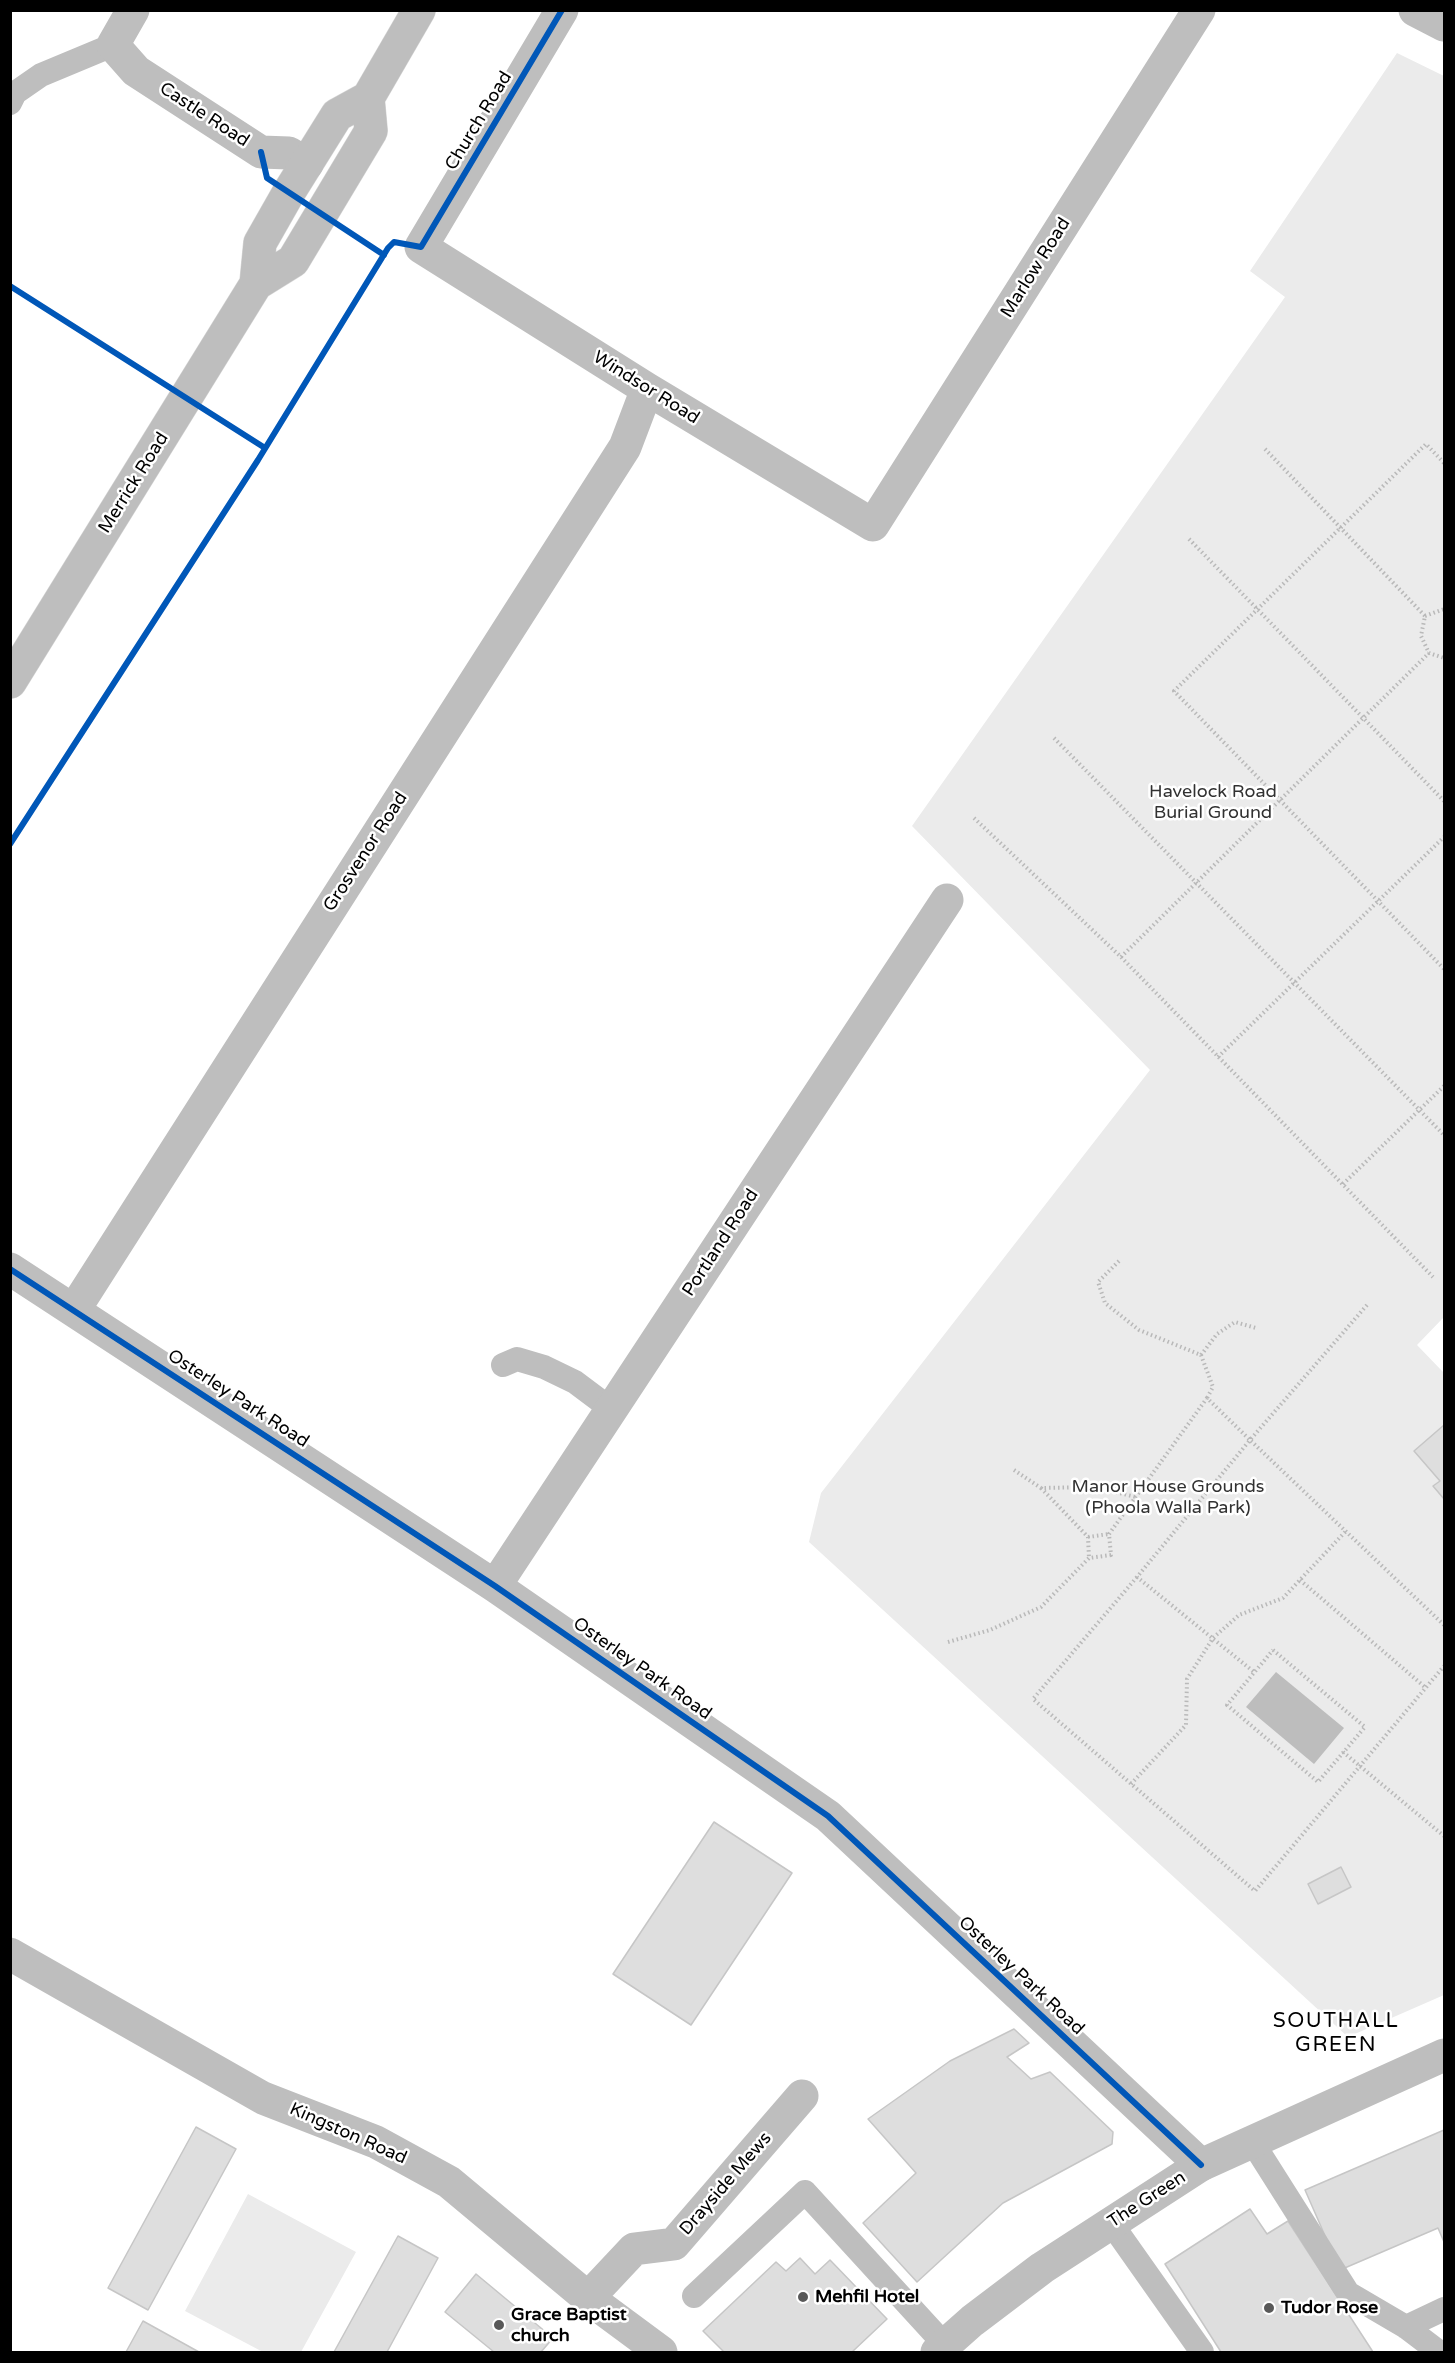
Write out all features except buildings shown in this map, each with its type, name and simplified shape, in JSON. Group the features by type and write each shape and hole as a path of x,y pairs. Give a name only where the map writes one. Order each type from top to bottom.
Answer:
{"street":[{"path":"113,45 133,10"},
{"path":"368,98 419,10"},
{"name":"Church Road","path":"421,248 562,10"},
{"name":"Marlow Road","path":"873,525 1199,10"},
{"name":"Castle Road","path":"113,45 136,71 261,153 289,153 307,164"},
{"name":"Merrick Road","path":"10,682 256,284 260,243 307,164 338,115 368,98 371,132 293,261 256,284"},
{"name":"Windsor Road","path":"421,248 647,389 873,525"},
{"name":"Grosvenor Road","path":"74,1310 625,447 647,389"},
{"name":"Portland Road","path":"495,1586 947,900"},
{"name":"Osterley Park Road","path":"10,1269 495,1586 828,1816 1201,2165"},
{"name":"Kingston Road","path":"10,1954 262,2098 376,2142 449,2182 588,2298 661,2352"},
{"name":"The Green","path":"941,2349 972,2321 1042,2268 1201,2165 1253,2144 1444,2055"},
{"name":"Drayside Mews","path":"588,2298 634,2249 674,2244 802,2096"}],"lane":[{"path":"10,103 15,93 41,75 113,45"},
{"path":"503,1365 517,1359 544,1367 575,1382 611,1409"},
{"path":"1253,2144 1348,2293 1406,2327 1439,2352"},
{"path":"694,2296 805,2192 941,2349"},
{"path":"1111,2223 1202,2352"},
{"path":"1406,2327 1444,2308"}],"path":[{"path":"1444,463 1426,444 1174,691 1444,969"},
{"path":"1265,449 1425,616"},
{"path":"1189,539 1444,801"},
{"path":"1425,616 1444,609"},
{"path":"1425,616 1421,636 1430,653 1444,658"},
{"path":"1121,957 1279,799 1430,653"},
{"path":"1054,738 1444,1135"},
{"path":"974,818 1121,957 1434,1277"},
{"path":"1218,1057 1444,837"},
{"path":"1343,1184 1444,1086"},
{"path":"948,1642 990,1630 1041,1607 1089,1558 1111,1555 1109,1534 1213,1387 1202,1355 1138,1330 1105,1303 1098,1282 1119,1261"},
{"path":"1367,1305 1250,1440 1033,1699 1255,1891 1444,1666"},
{"path":"1202,1355 1217,1334 1235,1322 1256,1328"},
{"path":"1207,1398 1444,1625"},
{"path":"1014,1470 1041,1488 1088,1537 1089,1558"},
{"path":"1041,1488 1094,1487 1136,1497"},
{"path":"1131,1784 1186,1725 1187,1679 1213,1638 1239,1615 1283,1598 1346,1531"},
{"path":"1088,1537 1109,1534"},
{"path":"1137,1577 1254,1672"},
{"path":"1300,1580 1426,1688"},
{"path":"1273,1650 1365,1727 1343,1752 1318,1782 1227,1705 1273,1650"},
{"path":"1343,1752 1444,1836"}],"green space":[{"path":"1397,53 1444,76 1444,1317 1417,1345 1444,1373 1444,1995 1348,2037 809,1542 821,1493 1150,1070 912,826 1285,297 1250,271"},
{"path":"248,2194 356,2252 301,2352 263,2352 185,2311"}],"shaded area":[{"path":"1276,1672 1344,1728 1314,1764 1246,1707"}],"cycle path":[{"path":"10,844 258,460 388,248 394,242 421,247 562,10"},
{"path":"261,152 267,178 384,255"},
{"path":"10,286 265,448"},
{"path":"10,1269 495,1586 828,1816 1201,2165"}],"place":[{"name":"Mehfil Hotel","path":"803,2297"},
{"name":"Tudor Rose","path":"1269,2308"},
{"name":"Grace Baptist church","path":"499,2325"}],"district":[{"name":"SOUTHALL GREEN","path":"1336,2033"}],"park label":[{"name":"Havelock Road Burial Ground","path":"1213,802"},
{"name":"Manor House Grounds (Phoola Walla Park)","path":"1168,1497"}]}
